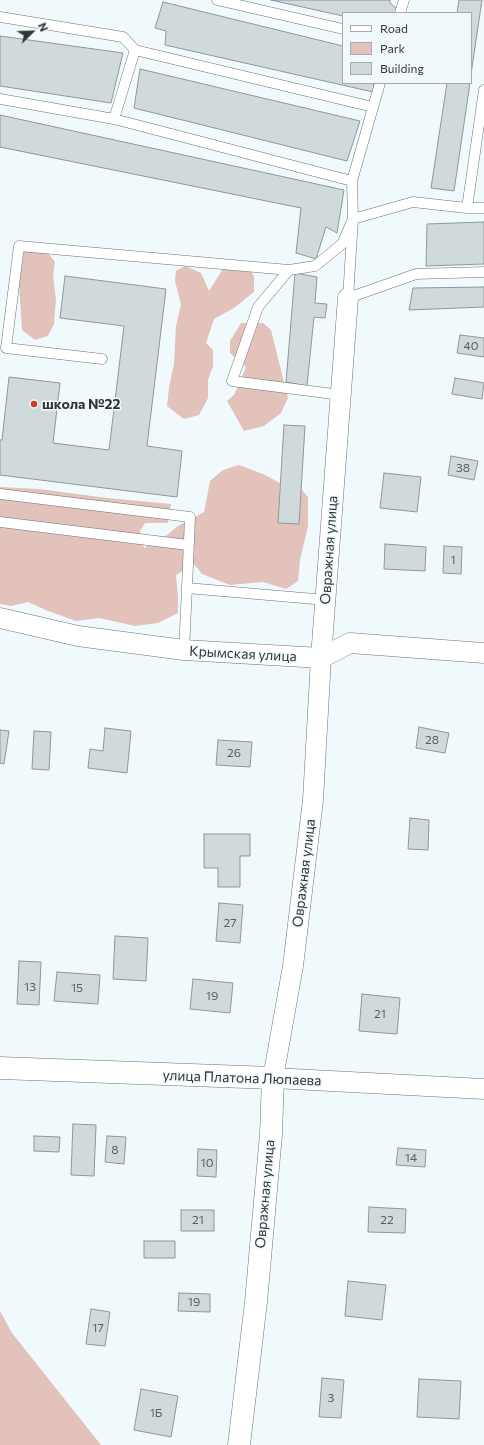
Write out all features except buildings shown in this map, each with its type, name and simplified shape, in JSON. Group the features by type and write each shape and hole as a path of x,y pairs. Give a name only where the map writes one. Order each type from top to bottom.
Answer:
{"street":[{"name":"Овражная улица","path":"239,1445 256,1302 271,1134 274,1078 293,966 311,816 321,658 348,298"},
{"name":"Крымская улица","path":"0,618 78,636 184,650 321,658"},
{"path":"321,658 350,643 484,653"},
{"name":"улица Платона Люпаева","path":"0,1068 274,1078 484,1088"}],"lane":[{"path":"217,0 342,29"},
{"path":"400,12 404,0"},
{"path":"0,17 123,37 135,50 373,107"},
{"path":"114,119 135,50"},
{"path":"380,84 352,180 353,219 348,298 416,274 484,272"},
{"path":"467,208 484,90"},
{"path":"0,99 114,119 352,180"},
{"path":"353,219 413,202 467,208 484,208"},
{"path":"102,359 6,348 19,246 289,270 315,266 342,244 353,219"},
{"path":"289,270 258,307 232,381 341,395"},
{"path":"0,494 190,518 184,650"},
{"path":"0,522 188,545"},
{"path":"187,588 326,600"}],"green space":[{"path":"44,248 55,262 53,276 56,299 54,324 48,336 35,340 22,330 19,284 24,250"},
{"path":"244,263 254,276 254,292 234,308 214,319 206,343 213,350 213,366 208,380 208,398 199,415 184,419 167,406 174,364 176,326 181,305 175,281 176,271 185,266 201,273 209,291 226,264"},
{"path":"241,323 263,323 271,330 288,398 281,413 264,426 244,431 227,401 234,395 246,367 230,353 230,341"},
{"path":"239,465 263,474 280,483 278,523 299,524 301,489 308,497 308,526 300,560 298,581 286,589 263,582 230,585 202,574 194,564 176,575 178,613 158,623 135,626 99,618 76,621 28,602 11,606 0,604 0,487 39,489 107,498 171,504 168,523 145,523 140,531 144,548 167,535 178,526 204,512 210,481 223,470"},
{"path":"0,1311 12,1333 101,1445 0,1445"}],"place":[{"name":"школа №22","path":"34,404"}]}
